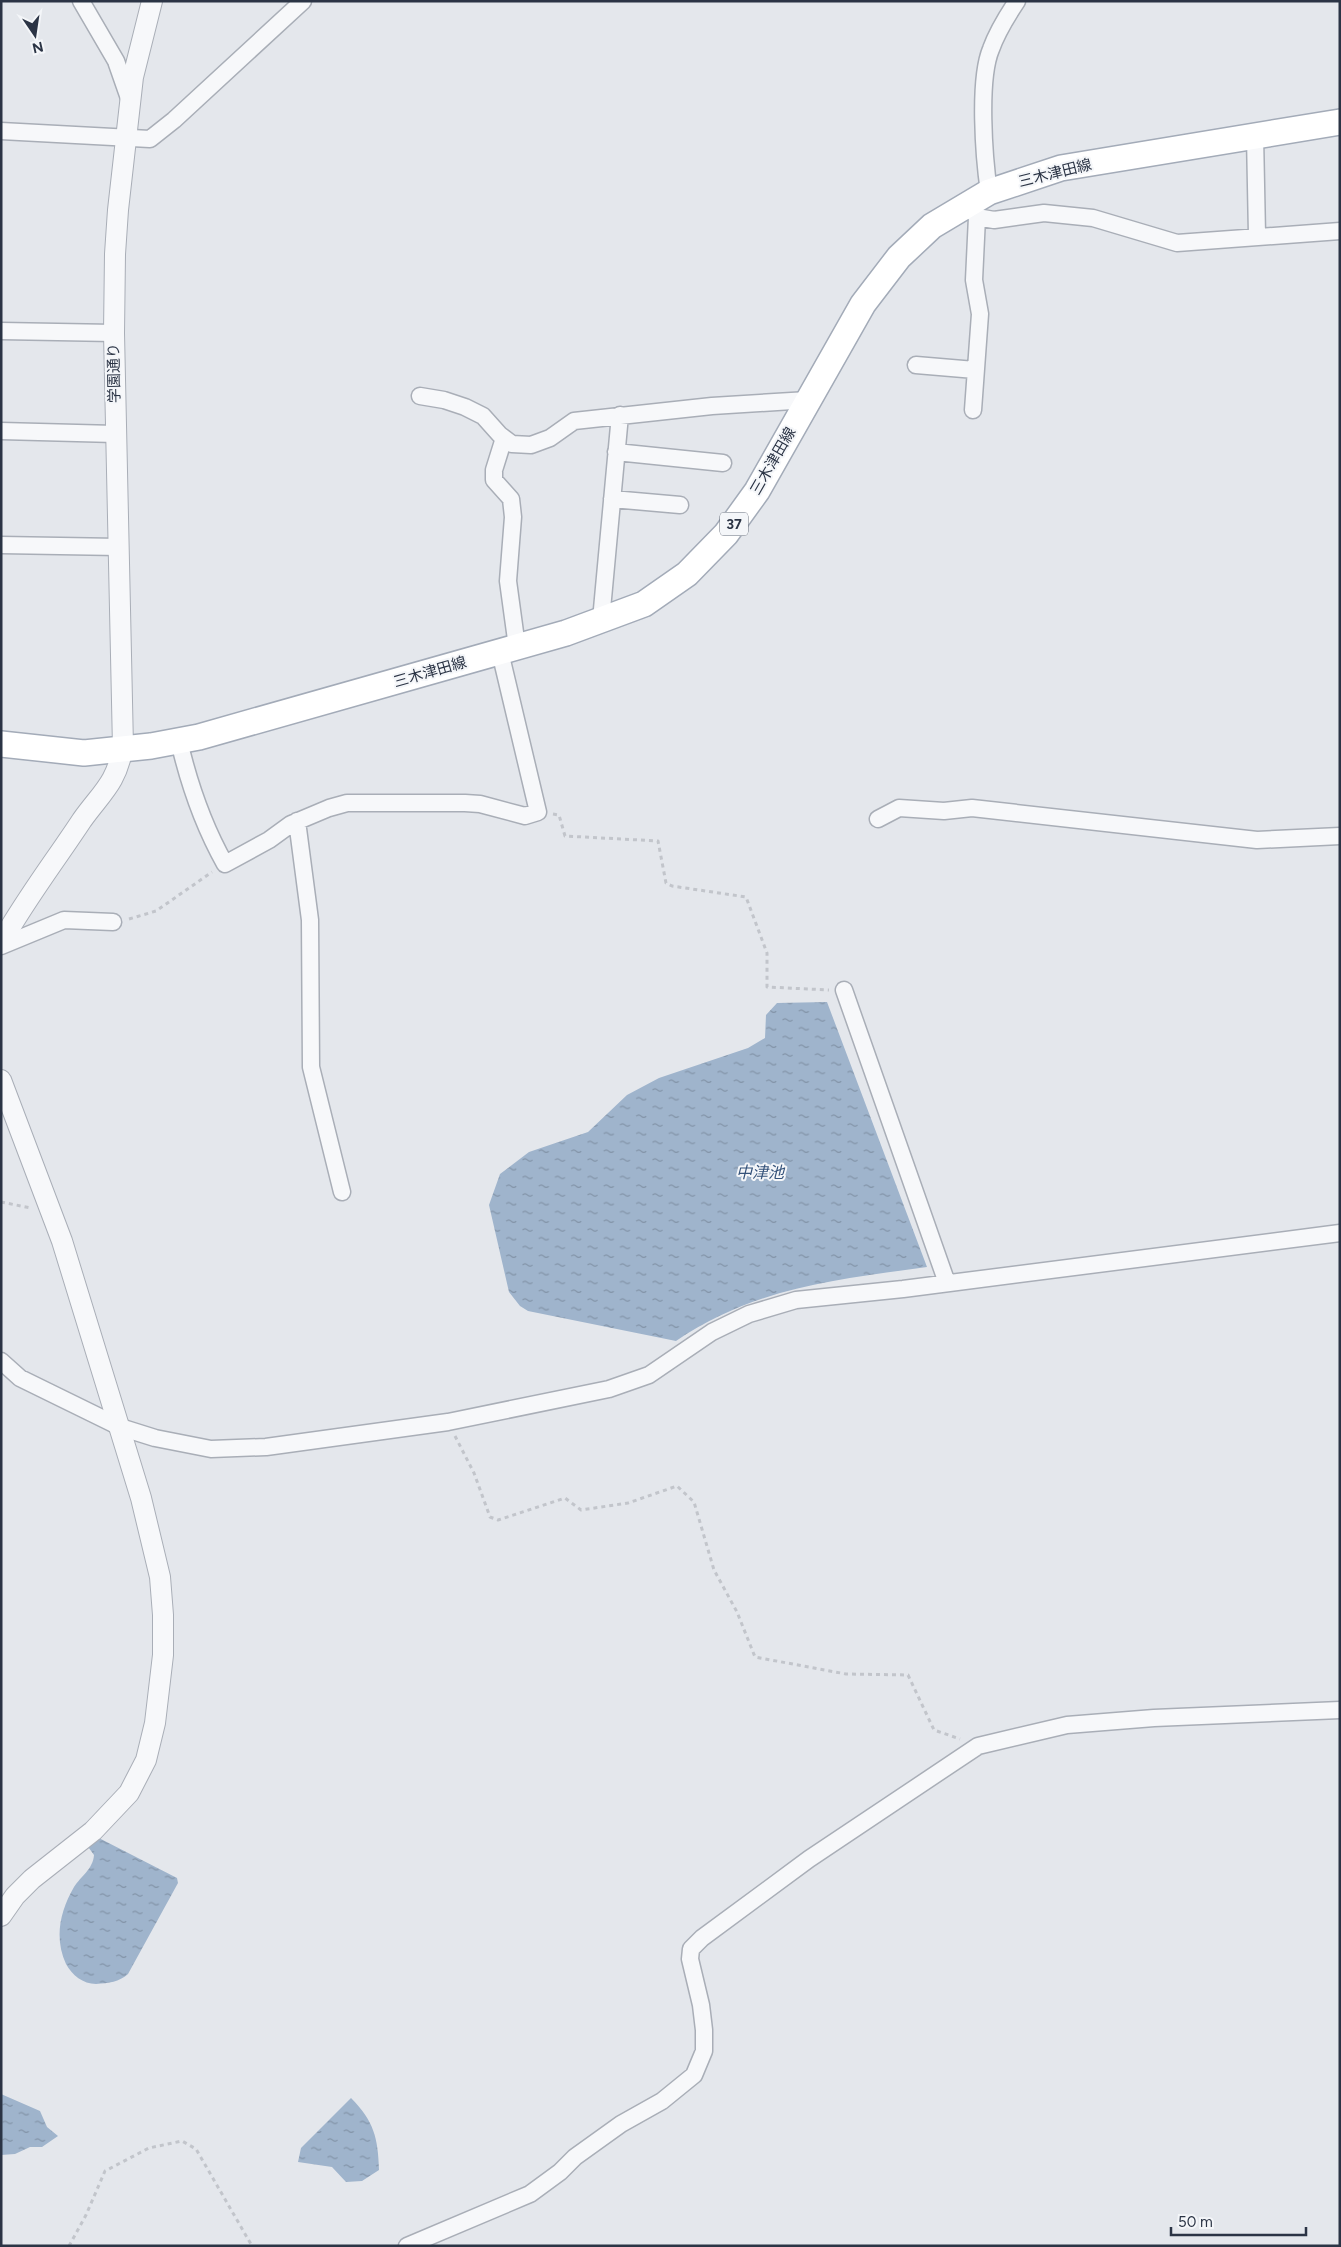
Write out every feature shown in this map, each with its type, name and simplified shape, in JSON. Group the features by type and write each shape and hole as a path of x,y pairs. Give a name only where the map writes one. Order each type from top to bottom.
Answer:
{"main road":[{"name":"三木津田線","path":"1,744 84,753 179,741 509,649 601,620 644,604 687,574 726,534 757,491 863,304 899,257 932,226 972,211 989,192 1061,168 1340,122"}],"street":[{"path":"81,1 116,61 130,101"},
{"name":"学園通り","path":"1,944 22,909 83,819 116,777 123,748 114,333 118,210 133,76 152,1"},
{"path":"1,131 150,139 174,120 303,1"},
{"path":"989,192 984,156 985,82 990,51 1003,23 1017,1"},
{"path":"1255,136 1257,236"},
{"path":"972,410 980,314 974,280 972,211 994,220 1044,213 1092,218 1177,243 1340,231"},
{"path":"1,331 114,333"},
{"path":"916,365 976,370"},
{"path":"420,396 444,400 465,407 483,416 512,444 531,445 550,438 574,421 712,406 808,400"},
{"path":"601,620 620,415"},
{"path":"1,430 115,434"},
{"path":"179,741 187,775 199,809 225,864 269,840 297,821 347,803 465,803 480,804 524,816 538,812 509,649 508,580 513,517 511,499 494,480 494,470 504,438"},
{"path":"616,452 722,462"},
{"path":"612,498 680,504"},
{"path":"1,545 119,548"},
{"path":"878,818 899,808 944,811 972,808 1258,840 1340,836"},
{"path":"297,821 310,920 311,1067 342,1192"},
{"path":"1,944 64,920 114,922"},
{"path":"844,990 947,1283"},
{"path":"1,1080 51,1210 120,1426 144,1506 160,1576 163,1615 163,1655 155,1723 146,1760 129,1793 93,1831 32,1878 15,1896 1,1916"},
{"path":"1,1361 20,1378 120,1426 155,1438 211,1449 266,1447 448,1422 617,1386 649,1375 712,1332 749,1314 787,1303 1340,1232"},
{"path":"407,2246 530,2194 560,2172 574,2157 621,2124 662,2101 694,2075 704,2051 704,2030 701,2005 690,1959 691,1949 702,1938 809,1859 978,1746 1066,1725 1154,1718 1340,1710"}],"path":[{"path":"538,812 558,815 565,836 658,841 666,883 672,886 746,897 767,953 767,987 844,990"},
{"path":"114,922 138,918 156,911 178,893 225,864"},
{"path":"1,1202 51,1210"},
{"path":"448,1422 474,1473 490,1517 498,1520 565,1498 582,1510 628,1503 677,1486 694,1502 714,1570 737,1612 755,1657 846,1674 908,1675 934,1730 978,1746"},
{"path":"69,2246 86,2215 105,2171 149,2148 182,2141 196,2149 252,2246"}],"water":[{"name":"中津池","path":"827,1002 927,1267 860,1276 766,1297 736,1308 676,1341 528,1311 520,1306 509,1292 489,1205 500,1174 529,1152 588,1132 627,1095 659,1078 748,1048 765,1038 766,1015 777,1003"},
{"path":"93,1835 177,1878 178,1883 128,1974 114,1982 96,1984 82,1981 68,1968 60,1944 60,1925 65,1906 74,1887 93,1860 94,1855 86,1844"},
{"path":"1,2094 40,2111 47,2127 58,2136 42,2147 30,2147 15,2154 1,2155"},
{"path":"351,2098 370,2122 376,2139 379,2170 362,2181 346,2182 332,2167 298,2162 301,2148"}]}
